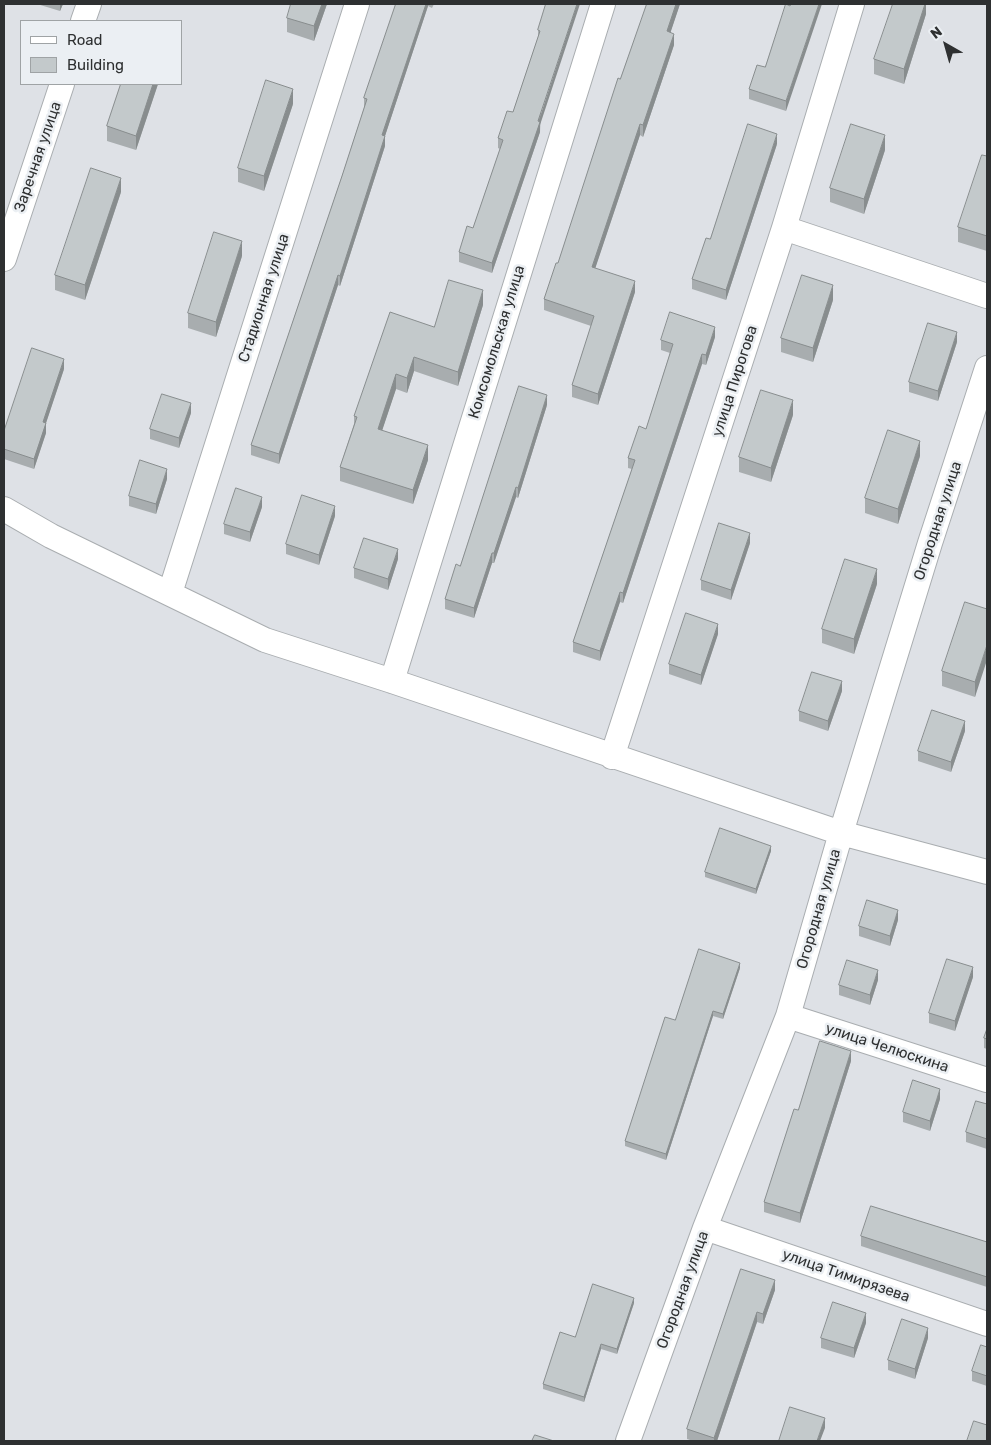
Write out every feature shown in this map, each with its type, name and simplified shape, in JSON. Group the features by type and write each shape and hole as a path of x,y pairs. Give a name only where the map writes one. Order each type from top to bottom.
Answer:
{"street":[{"path":"83,20 89,4"},
{"name":"Стадионная улица","path":"170,593 357,4"},
{"name":"Комсомольская улица","path":"392,681 603,4"},
{"name":"улица Пирогова","path":"612,757 784,228 852,4"},
{"name":"Заречная улица","path":"4,259 62,85"},
{"path":"784,228 987,296"},
{"name":"Огородная улица","path":"628,1441 705,1228 788,1016 841,833 930,543 987,368"},
{"path":"4,509 51,536 265,640 841,833 987,872"},
{"name":"улица Челюскина","path":"788,1016 987,1080"},
{"name":"улица Тимирязева","path":"705,1228 987,1324"}],"building":[{"path":"291,4 322,4 314,26 287,18"},
{"path":"396,4 426,4 382,135 385,136 340,276 338,275 279,454 251,445 342,176 367,99 364,98"},
{"path":"546,4 577,4 538,121 540,122 492,263 459,252 467,226 473,228 503,140 498,138 507,111 513,112 540,31 538,30"},
{"path":"647,4 676,4 667,31 674,34 643,125 640,124 592,267 635,281 598,394 572,385 594,316 544,299 556,263 558,263 618,78 620,79"},
{"path":"786,4 790,6 791,4 819,4 786,101 749,89 757,65 765,67"},
{"path":"893,4 925,4 904,69 874,59"},
{"path":"266,80 293,89 264,176 238,168"},
{"path":"121,85 153,85 136,136 107,126"},
{"path":"748,124 777,134 726,290 692,279 706,238 710,239"},
{"path":"851,124 885,135 864,199 830,188"},
{"path":"982,155 987,156 987,236 958,227"},
{"path":"91,168 121,178 85,285 55,275"},
{"path":"214,232 242,241 216,322 188,313"},
{"path":"802,275 833,285 813,348 781,338"},
{"path":"449,280 483,290 458,372 414,357 407,378 396,374 378,429 428,445 413,490 340,467 357,417 354,416 390,312 434,327"},
{"path":"670,312 715,327 706,355 702,354 623,593 620,592 600,651 573,642 635,460 628,458 639,426 646,429 673,344 661,340"},
{"path":"928,323 957,332 938,391 909,382"},
{"path":"32,348 64,359 43,422 46,423 34,459 4,449 4,431"},
{"path":"519,386 547,395 518,488 516,487 474,608 445,599 456,564 460,566"},
{"path":"761,390 793,400 771,468 739,457"},
{"path":"162,394 191,403 179,438 150,429"},
{"path":"888,430 920,441 898,509 865,498"},
{"path":"140,460 167,469 156,504 129,496"},
{"path":"236,488 262,497 250,532 224,524"},
{"path":"302,495 335,506 319,555 286,544"},
{"path":"719,523 750,533 731,590 701,580"},
{"path":"364,538 398,549 388,579 354,568"},
{"path":"845,559 877,569 854,639 822,629"},
{"path":"965,602 987,609 987,645 975,682 942,671"},
{"path":"686,613 718,624 701,675 669,664"},
{"path":"812,672 842,681 828,721 799,711"},
{"path":"932,710 965,721 951,762 918,751"},
{"path":"720,828 771,846 756,889 705,872"},
{"path":"867,900 898,910 890,936 859,926"},
{"path":"699,949 740,963 723,1014 713,1011 666,1154 625,1141 665,1017 675,1020"},
{"path":"947,959 973,967 955,1021 929,1013"},
{"path":"847,960 878,970 870,995 839,985"},
{"path":"820,1041 851,1051 800,1213 764,1202 794,1109 798,1110"},
{"path":"913,1080 940,1089 930,1121 903,1112"},
{"path":"976,1101 987,1104 987,1139 966,1132"},
{"path":"871,1206 987,1242 987,1277 861,1236"},
{"path":"741,1269 775,1280 763,1314 757,1312 714,1438 687,1429"},
{"path":"593,1284 634,1298 617,1349 601,1344 584,1397 543,1384 560,1332 575,1337"},
{"path":"833,1302 866,1313 854,1348 821,1338"},
{"path":"902,1319 928,1328 915,1369 888,1360"},
{"path":"981,1345 987,1347 987,1376 972,1371"},
{"path":"790,1407 825,1418 817,1441 779,1441"},
{"path":"974,1421 987,1425 987,1441 967,1441"},
{"path":"535,1435 554,1441 532,1441"}]}
